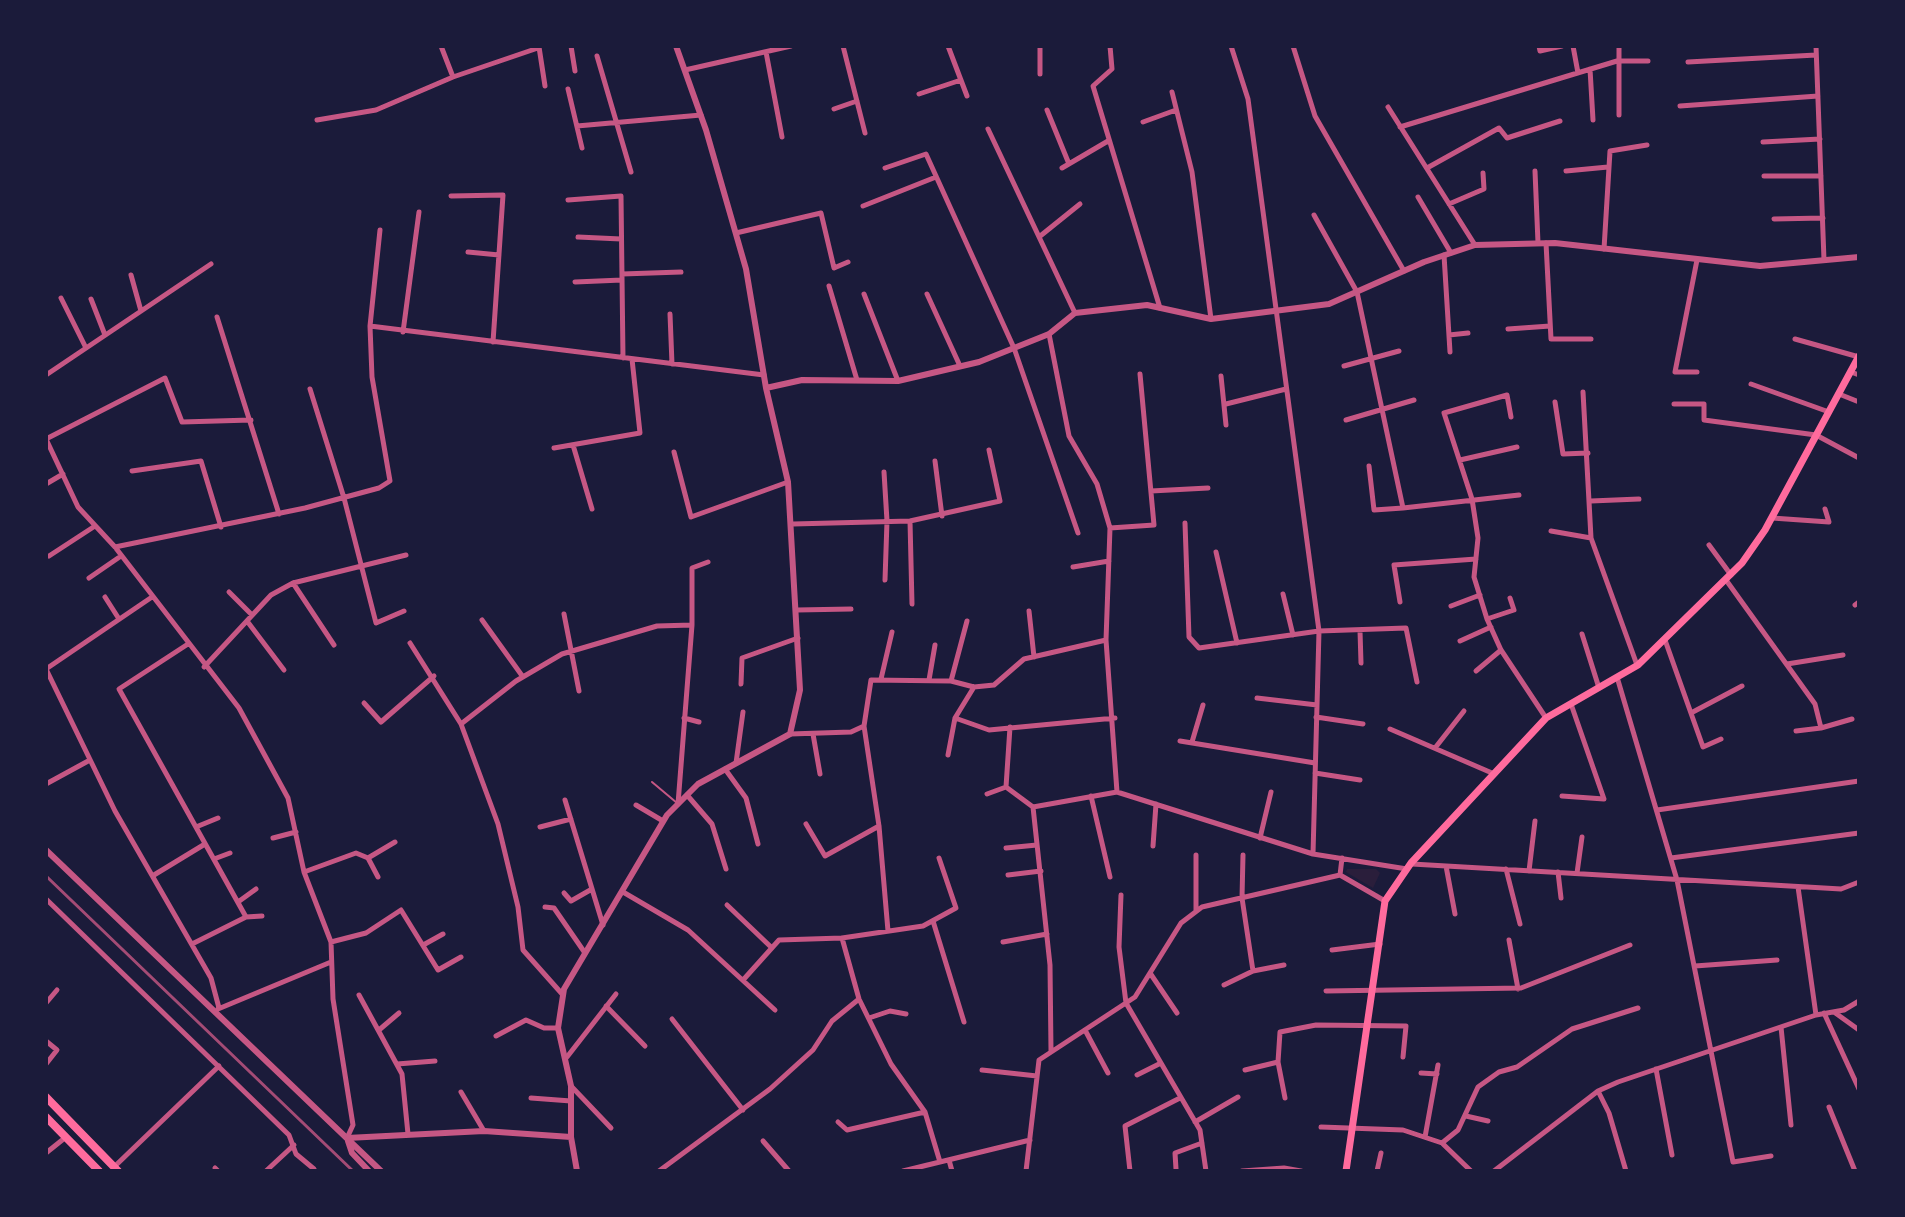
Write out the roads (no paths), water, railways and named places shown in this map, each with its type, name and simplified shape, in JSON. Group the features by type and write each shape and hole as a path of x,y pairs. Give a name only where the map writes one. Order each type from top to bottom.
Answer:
{"main road":[{"path":"1346,1171 1385,901 1409,866 1546,718 1638,665 1728,577 1771,518 1839,394 1855,374 1859,357"},
{"path":"46,1097 116,1169"},
{"path":"46,1117 99,1171"}],"street":[{"path":"441,46 453,77"},
{"path":"571,46 575,71"},
{"path":"676,46 701,115 746,269 766,388 788,482 793,524 800,690 790,734"},
{"path":"685,70 791,46"},
{"path":"843,46 865,133"},
{"path":"948,46 967,96"},
{"path":"1040,46 1040,74"},
{"path":"1110,46 1112,69 1093,86 1160,308"},
{"path":"1231,46 1248,99 1319,631 1313,854"},
{"path":"1293,46 1315,116 1404,271"},
{"path":"1539,46 1540,51 1562,46"},
{"path":"1573,46 1578,73"},
{"path":"1619,46 1619,115"},
{"path":"1816,46 1824,260"},
{"path":"317,120 376,110 453,77 539,47 545,86"},
{"path":"766,52 782,137"},
{"path":"1688,62 1816,55"},
{"path":"597,56 631,172"},
{"path":"1400,127 1617,61 1648,61"},
{"path":"1590,69 1593,120"},
{"path":"919,94 961,80"},
{"path":"568,89 582,148"},
{"path":"1172,92 1192,172 1211,319"},
{"path":"1680,106 1818,96"},
{"path":"834,109 857,101"},
{"path":"1388,107 1475,245"},
{"path":"1047,110 1069,164"},
{"path":"1143,122 1176,110"},
{"path":"577,126 701,115"},
{"path":"1427,168 1499,128 1507,138 1560,121"},
{"path":"988,129 1075,313"},
{"path":"1763,142 1820,139"},
{"path":"1062,168 1108,141"},
{"path":"1604,249 1610,151 1647,145"},
{"path":"885,168 926,154 1014,348 1078,533"},
{"path":"1566,171 1608,167"},
{"path":"1535,171 1551,339 1591,339"},
{"path":"1449,204 1484,189 1483,173"},
{"path":"1764,176 1821,176"},
{"path":"863,206 936,177"},
{"path":"451,196 503,195 493,342"},
{"path":"568,200 621,196 623,358"},
{"path":"1418,197 1447,254 1450,352"},
{"path":"1039,237 1080,204"},
{"path":"403,332 419,212"},
{"path":"736,233 821,213 834,268 848,262"},
{"path":"1314,215 1357,292 1403,508"},
{"path":"1774,219 1823,218"},
{"path":"115,547 166,534 221,527 344,498 379,488 392,477 383,454 385,439 372,377 370,326 380,230"},
{"path":"578,237 621,239"},
{"path":"766,388 802,380 898,381 960,366 1049,334 1075,313 1147,305 1211,319 1329,304 1404,271 1475,245 1542,243 1760,266 1859,257"},
{"path":"468,252 499,255"},
{"path":"1697,260 1675,372 1697,372"},
{"path":"46,375 211,264"},
{"path":"575,282 681,272"},
{"path":"131,275 141,311"},
{"path":"829,286 857,380"},
{"path":"864,294 898,381"},
{"path":"927,294 960,366"},
{"path":"61,298 86,348"},
{"path":"91,299 105,335"},
{"path":"670,314 672,364"},
{"path":"217,317 279,514"},
{"path":"370,326 764,375"},
{"path":"1508,329 1550,326"},
{"path":"1449,335 1468,333"},
{"path":"1049,334 1069,436 1097,484 1110,528 1106,640 1115,718 1117,792"},
{"path":"1795,339 1859,357"},
{"path":"1344,366 1399,351"},
{"path":"554,448 640,433 632,359"},
{"path":"1110,528 1154,525 1140,374"},
{"path":"1221,376 1226,425"},
{"path":"251,420 182,422 165,378 46,439 78,507 115,547 204,667 239,708 288,798 304,872 331,942 333,999 353,1125 347,1138 352,1153 369,1171"},
{"path":"1751,384 1829,412"},
{"path":"310,389 344,498 376,623 404,611"},
{"path":"1226,404 1286,389"},
{"path":"1583,392 1591,538 1638,665"},
{"path":"1839,394 1859,402"},
{"path":"1511,417 1507,395 1444,413 1472,499 1478,538 1474,577 1487,619 1501,650 1546,718"},
{"path":"1346,420 1414,400"},
{"path":"1555,402 1563,454 1588,453"},
{"path":"1674,404 1704,404 1704,420 1816,435 1859,458"},
{"path":"573,445 592,509"},
{"path":"1460,460 1517,447"},
{"path":"793,524 910,521 1000,501 989,450"},
{"path":"674,452 691,517 788,482"},
{"path":"132,471 201,461 221,527"},
{"path":"935,461 942,516"},
{"path":"1369,466 1374,510 1519,495"},
{"path":"884,472 887,521 885,580"},
{"path":"46,484 63,474"},
{"path":"1151,491 1208,488"},
{"path":"1591,501 1639,499"},
{"path":"1771,518 1829,522 1825,509"},
{"path":"910,521 912,604"},
{"path":"1185,523 1189,637 1199,648 1319,631 1406,628 1417,682"},
{"path":"49,556 95,526"},
{"path":"1551,531 1591,538"},
{"path":"1709,545 1815,704 1821,728"},
{"path":"1216,552 1237,643"},
{"path":"204,667 271,595 293,583 406,555"},
{"path":"89,578 121,556"},
{"path":"1400,602 1394,565 1476,559"},
{"path":"1073,567 1109,561"},
{"path":"678,804 692,625 692,568 708,562"},
{"path":"293,583 334,645"},
{"path":"229,592 284,670"},
{"path":"1283,594 1293,635"},
{"path":"1451,606 1480,595"},
{"path":"105,597 119,619"},
{"path":"152,597 46,669 115,811 211,978 217,1010"},
{"path":"1487,619 1514,610 1510,598"},
{"path":"797,610 851,609"},
{"path":"1029,611 1034,657"},
{"path":"564,614 579,691"},
{"path":"482,620 523,677"},
{"path":"951,681 967,621"},
{"path":"461,724 523,677 571,652 657,626 692,625"},
{"path":"1460,641 1491,627"},
{"path":"1360,631 1361,663"},
{"path":"881,679 892,632"},
{"path":"1582,634 1599,688"},
{"path":"741,684 742,658 799,638"},
{"path":"888,931 879,826 864,726 871,680 951,681 974,687 994,685 1024,659 1106,640"},
{"path":"1665,640 1703,747 1721,739"},
{"path":"410,643 434,676 461,724 498,824 518,907 523,950 563,995"},
{"path":"188,644 119,689 246,917"},
{"path":"929,680 935,645"},
{"path":"1476,671 1501,650"},
{"path":"1787,664 1843,655"},
{"path":"364,703 381,722 434,676"},
{"path":"1617,677 1677,880 1733,1162 1771,1156"},
{"path":"1691,713 1742,686"},
{"path":"948,755 955,718 974,687"},
{"path":"1257,698 1317,705"},
{"path":"1562,796 1604,799 1571,703"},
{"path":"1192,742 1203,705"},
{"path":"1435,748 1464,711"},
{"path":"736,763 743,712"},
{"path":"1316,717 1363,724"},
{"path":"684,718 699,722"},
{"path":"955,718 989,730 1115,718"},
{"path":"1796,731 1852,719"},
{"path":"577,1171 571,1137 571,1086 567,1057 558,1028 563,995 663,821 698,784 790,734 851,732 864,726"},
{"path":"1006,787 1010,727"},
{"path":"1390,729 1492,773"},
{"path":"813,734 820,774"},
{"path":"1180,741 1315,763"},
{"path":"46,784 90,760"},
{"path":"725,769 746,798 758,844"},
{"path":"1315,773 1360,780"},
{"path":"1657,810 1859,781"},
{"path":"987,794 1006,787"},
{"path":"1006,787 1033,807 1117,792 1313,854 1409,866 1841,889 1859,882"},
{"path":"1260,838 1271,792"},
{"path":"687,795 712,824 726,869"},
{"path":"1091,796 1110,877"},
{"path":"565,800 603,926"},
{"path":"1153,846 1156,804"},
{"path":"636,805 663,821"},
{"path":"1033,807 1047,934 1051,1052"},
{"path":"196,827 218,818"},
{"path":"540,827 571,819"},
{"path":"1529,871 1535,821"},
{"path":"806,824 825,856 879,826"},
{"path":"273,838 296,832"},
{"path":"1671,858 1859,833"},
{"path":"1577,873 1582,837"},
{"path":"368,858 395,842"},
{"path":"154,875 205,844"},
{"path":"1006,848 1037,845"},
{"path":"46,850 217,1010 381,1171"},
{"path":"214,859 230,853"},
{"path":"304,872 356,853 368,858 378,877"},
{"path":"1196,855 1196,912"},
{"path":"1243,855 1242,898 1253,971"},
{"path":"744,979 779,940 842,938 923,926 956,908 939,858"},
{"path":"1340,875 1342,858"},
{"path":"1446,866 1455,914"},
{"path":"1506,869 1520,924"},
{"path":"1008,875 1041,871"},
{"path":"1558,872 1561,898"},
{"path":"1026,1171 1039,1060 1135,997 1181,923 1202,907 1340,875 1385,901"},
{"path":"1798,887 1816,1015"},
{"path":"238,902 256,889"},
{"path":"564,893 571,901 592,889"},
{"path":"623,892 688,930 775,1010"},
{"path":"1121,895 1119,947 1126,1003 1195,1122 1206,1171"},
{"path":"46,899 289,1135 296,1154 314,1169"},
{"path":"727,905 772,948"},
{"path":"545,907 554,908 586,954"},
{"path":"331,942 366,933 401,910 425,944 438,970 461,957"},
{"path":"192,944 246,917 262,916"},
{"path":"933,921 964,1022"},
{"path":"425,944 443,934"},
{"path":"1003,942 1047,934"},
{"path":"842,938 859,999 891,1064 925,1112 940,1162"},
{"path":"1509,940 1518,989"},
{"path":"1332,950 1381,944"},
{"path":"1326,991 1518,989 1630,945"},
{"path":"1695,966 1777,960"},
{"path":"217,1010 331,962"},
{"path":"1224,985 1253,971 1284,965"},
{"path":"1150,973 1177,1013"},
{"path":"46,1003 57,990"},
{"path":"567,1057 616,994"},
{"path":"359,995 402,1074 408,1134"},
{"path":"659,1171 743,1110 813,1050 832,1021 859,999"},
{"path":"1494,1171 1598,1091 1859,1001"},
{"path":"606,1006 645,1046"},
{"path":"1442,1143 1458,1130 1478,1087 1499,1072 1517,1067 1572,1029 1638,1008"},
{"path":"869,1018 890,1011 906,1014"},
{"path":"1833,1012 1859,1030"},
{"path":"379,1030 399,1013"},
{"path":"1824,1013 1859,1089"},
{"path":"672,1019 743,1110"},
{"path":"496,1036 526,1020 544,1028 558,1028"},
{"path":"1285,1098 1278,1062 1280,1032 1316,1025 1369,1023 1406,1026 1403,1057"},
{"path":"1781,1027 1791,1125"},
{"path":"1085,1030 1108,1073"},
{"path":"46,1041 57,1050 46,1064"},
{"path":"397,1064 435,1061"},
{"path":"1245,1070 1278,1062"},
{"path":"1137,1075 1159,1064"},
{"path":"1425,1137 1438,1065"},
{"path":"116,1169 219,1066"},
{"path":"1656,1069 1672,1155"},
{"path":"982,1070 1037,1076"},
{"path":"1421,1073 1437,1074"},
{"path":"571,1086 611,1128"},
{"path":"1598,1091 1609,1113 1626,1171"},
{"path":"461,1092 484,1131"},
{"path":"1195,1122 1238,1097"},
{"path":"531,1098 571,1101"},
{"path":"1130,1171 1125,1126 1180,1098"},
{"path":"1829,1107 1855,1171"},
{"path":"838,1122 847,1130 925,1112"},
{"path":"1466,1116 1488,1121"},
{"path":"1321,1127 1403,1130 1442,1143 1471,1171"},
{"path":"347,1138 484,1131 571,1137"},
{"path":"46,1153 66,1137"},
{"path":"903,1171 1030,1140"},
{"path":"763,1141 789,1171"},
{"path":"1176,1169 1175,1153 1202,1143"},
{"path":"266,1171 294,1145"},
{"path":"1377,1171 1381,1153"},
{"path":"949,1160 952,1171"},
{"path":"1242,1171 1301,1171"}],"lane":[{"path":"652,782 678,804"}],"railway":[{"path":"46,876 353,1171"}]}
